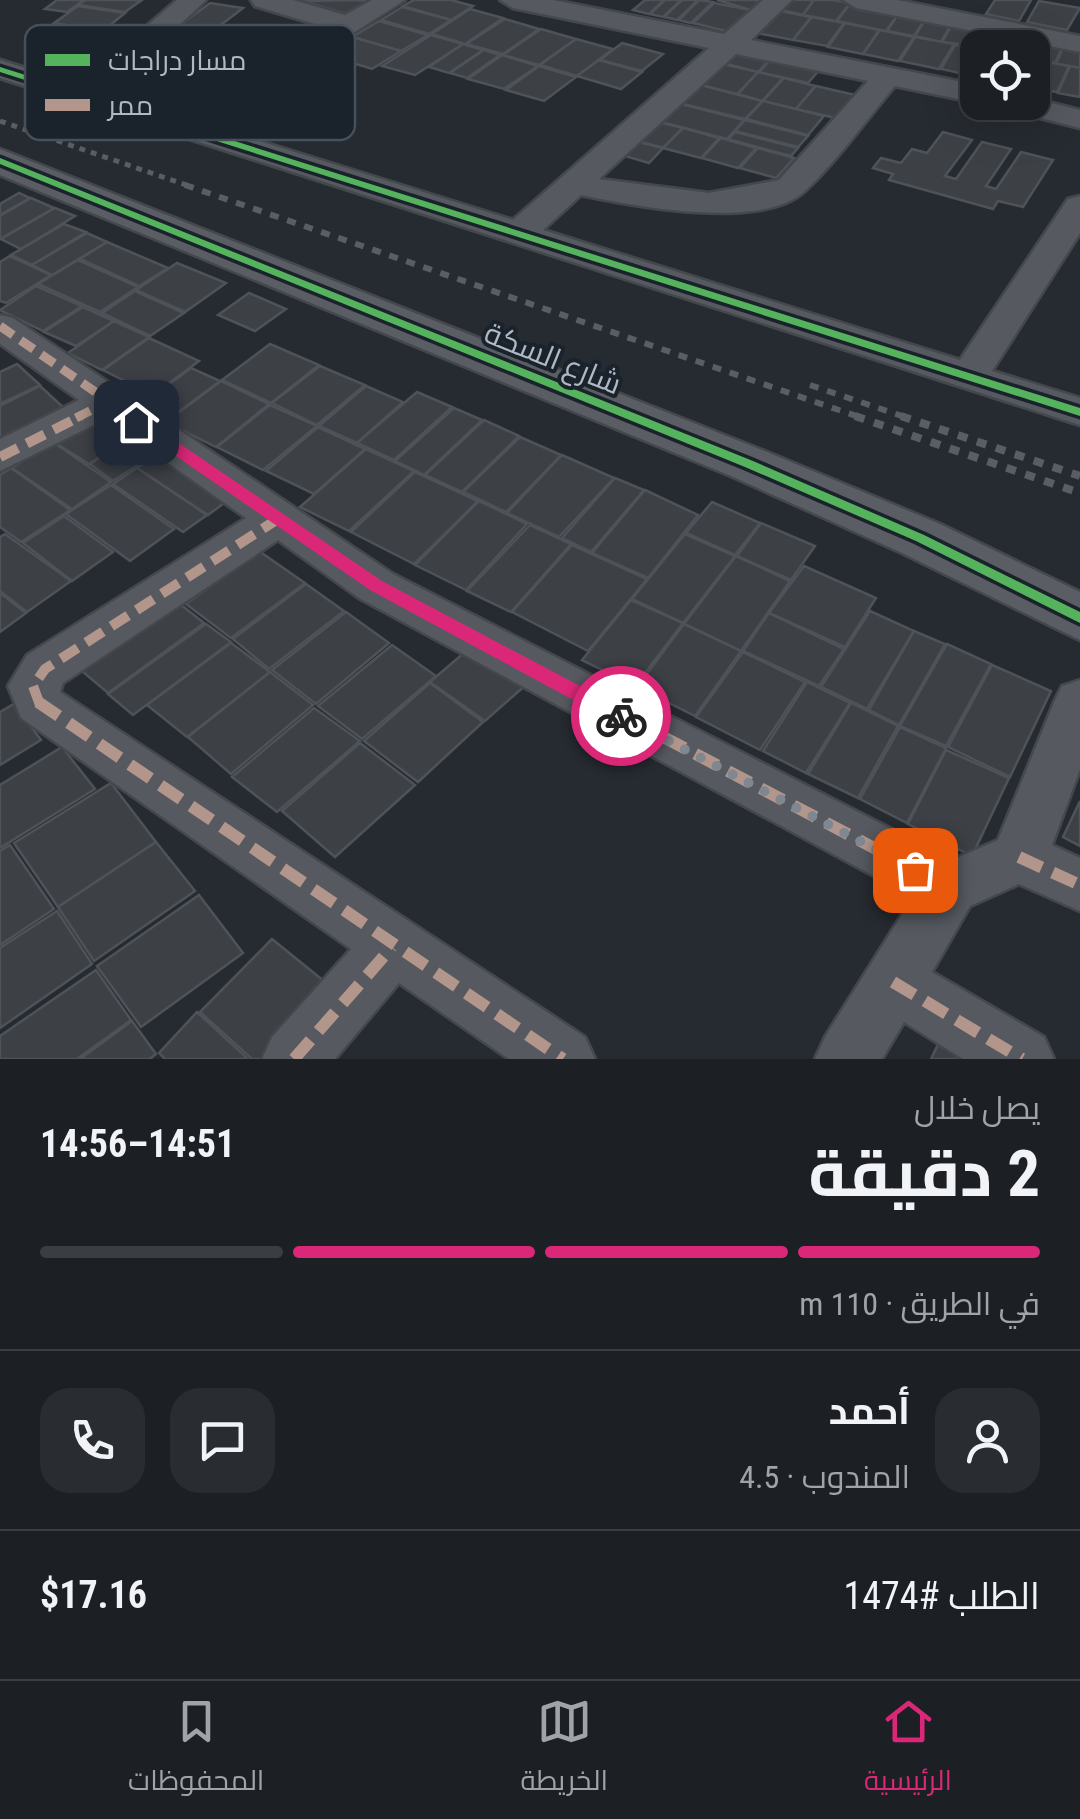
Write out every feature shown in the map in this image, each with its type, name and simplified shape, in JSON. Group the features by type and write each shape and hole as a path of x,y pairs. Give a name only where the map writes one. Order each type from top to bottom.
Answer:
{"street":[{"path":"165,25 193,0"},
{"path":"264,0 348,25 392,0"},
{"path":"513,0 960,90"},
{"path":"519,232 779,0"},
{"path":"856,0 1080,44"},
{"path":"0,69 25,76"},
{"path":"572,184 670,203 733,203 776,194 791,188 890,74"},
{"path":"1050,111 1080,118"},
{"path":"233,140 967,379 1080,412"},
{"name":"شارع السكة","path":"0,161 749,464 920,538 1080,618"},
{"path":"967,379 1080,206"},
{"path":"0,326 376,586 950,888"},
{"path":"0,457 108,402"},
{"path":"281,517 45,669 33,686 39,704 392,947 564,1059"},
{"path":"847,1059 950,888 1019,856 1080,700"},
{"path":"1019,856 1080,886"},
{"path":"294,1059 392,947"},
{"path":"893,982 1022,1059"}],"building":[{"path":"57,0 84,0 67,12 45,9"},
{"path":"85,0 142,0 125,12 78,5"},
{"path":"414,0 451,0 473,6 451,20 403,6"},
{"path":"645,0 664,0 649,14 633,10"},
{"path":"665,0 681,0 663,17 650,14"},
{"path":"682,0 698,0 677,20 664,17"},
{"path":"699,0 713,2 691,23 679,20"},
{"path":"717,0 760,0 751,10"},
{"path":"789,0 814,0 803,15 781,10"},
{"path":"814,0 850,3 836,21 803,15"},
{"path":"995,0 1031,0 1019,21 986,14"},
{"path":"302,1 369,2 347,14"},
{"path":"1039,1 1080,8 1067,30 1027,22"},
{"path":"210,3 243,8 221,25 180,25"},
{"path":"714,3 750,10 730,32 693,23"},
{"path":"850,4 899,13 886,31 837,21"},
{"path":"78,6 125,13 110,25 54,23"},
{"path":"402,7 451,20 429,34 381,20"},
{"path":"470,9 503,18 465,44 432,34"},
{"path":"780,11 811,17 793,40 757,33"},
{"path":"899,13 926,18 914,36 887,31"},
{"path":"812,17 844,23 827,46 793,40"},
{"path":"926,18 952,23 941,42 915,36"},
{"path":"505,19 539,29 503,54 466,44"},
{"path":"379,21 428,35 401,51 355,35"},
{"path":"845,23 879,30 863,54 828,47"},
{"path":"953,23 992,30 960,30 960,44 942,42"},
{"path":"541,29 576,39 539,65 503,55"},
{"path":"880,30 914,37 898,61 863,54"},
{"path":"431,35 463,44 415,75 382,66"},
{"path":"915,37 954,44 939,69 900,61"},
{"path":"355,38 401,51 372,69 355,64"},
{"path":"576,39 613,49 577,76 540,65"},
{"path":"1050,41 1064,43 1055,63 1050,62"},
{"path":"622,43 663,54 642,71 600,60"},
{"path":"463,44 483,50 449,73 429,67"},
{"path":"1065,44 1080,46 1080,68 1056,64"},
{"path":"955,45 960,46 960,73 941,69"},
{"path":"733,49 771,58 758,72 719,62"},
{"path":"484,50 500,55 467,78 450,73"},
{"path":"502,55 538,66 504,89 468,79"},
{"path":"772,58 820,69 808,83 759,72"},
{"path":"599,60 642,72 621,89 577,76"},
{"path":"718,63 758,72 737,94 697,84"},
{"path":"1050,63 1069,66 1057,92 1050,91"},
{"path":"539,66 576,77 544,101 506,90"},
{"path":"1070,66 1080,68 1080,97 1058,93"},
{"path":"758,72 783,78 762,101 738,94"},
{"path":"784,78 815,86 796,109 763,101"},
{"path":"697,84 762,101 745,119 679,103"},
{"path":"816,86 855,95 836,118 796,109"},
{"path":"669,101 744,120 727,139 650,119"},
{"path":"763,101 824,116 808,135 746,119"},
{"path":"650,120 683,128 663,148 631,139"},
{"path":"745,120 808,136 798,147 735,131"},
{"path":"683,128 719,138 701,158 663,148"},
{"path":"735,132 798,148 791,156 728,139"},
{"path":"943,132 972,140 945,176 956,179 982,142 1011,149 986,186 996,189 1021,152 1053,160 1023,207 998,201 993,209 889,180 893,174 873,168 881,158 901,163 912,149 927,153"},
{"path":"721,138 756,148 738,168 702,158"},
{"path":"630,140 663,148 649,163 615,153"},
{"path":"758,148 794,158 776,178 740,168"},
{"path":"19,193 30,198 0,215 0,204"},
{"path":"31,198 54,208 0,239 0,216"},
{"path":"55,208 75,216 21,249 1,239"},
{"path":"64,224 86,232 32,265 11,255"},
{"path":"87,233 107,242 52,275 32,265"},
{"path":"107,242 168,268 139,286 80,259"},
{"path":"10,256 51,275 6,303 0,301 0,262"},
{"path":"78,260 138,287 100,312 38,284"},
{"path":"177,263 226,283 185,312 136,290"},
{"path":"36,286 82,306 43,331 0,310"},
{"path":"135,291 184,313 150,336 102,313"},
{"path":"249,293 286,309 255,331 218,315"},
{"path":"83,307 114,321 76,346 44,332"},
{"path":"114,321 149,337 102,370 68,353"},
{"path":"149,338 199,361 153,395 103,370"},
{"path":"270,344 319,365 271,403 222,380"},
{"path":"17,364 40,385 0,404 0,372"},
{"path":"320,366 365,385 317,425 272,403"},
{"path":"191,368 220,381 165,422 137,408"},
{"path":"221,381 269,404 216,447 166,422"},
{"path":"40,386 64,408 0,440 0,406"},
{"path":"366,386 403,402 357,443 319,426"},
{"path":"417,392 452,407 394,460 357,443"},
{"path":"270,405 317,426 263,470 217,447"},
{"path":"454,408 482,420 424,475 395,461"},
{"path":"99,414 133,436 89,464 54,442"},
{"path":"484,420 519,436 462,492 425,475"},
{"path":"318,427 365,449 314,494 266,471"},
{"path":"133,436 158,452 113,481 90,464"},
{"path":"520,437 561,455 506,512 463,492"},
{"path":"53,442 111,482 72,509 12,468"},
{"path":"366,449 414,471 349,531 300,507"},
{"path":"160,453 231,498 208,515 137,468"},
{"path":"562,455 614,478 559,537 507,513"},
{"path":"11,468 70,510 21,542 0,527 0,475"},
{"path":"137,468 207,515 183,532 113,484"},
{"path":"415,472 478,501 414,564 351,532"},
{"path":"615,478 644,490 591,552 562,538"},
{"path":"111,485 174,529 130,561 66,514"},
{"path":"645,490 698,515 648,578 592,553"},
{"path":"479,501 527,524 466,590 415,565"},
{"path":"712,502 760,523 735,555 686,533"},
{"path":"64,516 113,552 72,581 23,543"},
{"path":"761,523 815,546 791,580 737,556"},
{"path":"530,525 571,544 511,612 467,591"},
{"path":"5,534 71,581 27,612 0,591 0,537"},
{"path":"685,534 735,556 683,623 632,599"},
{"path":"572,545 647,579 588,651 512,612"},
{"path":"259,551 305,583 231,638 186,604"},
{"path":"736,556 790,581 741,651 684,624"},
{"path":"804,566 876,598 845,647 769,613"},
{"path":"306,584 344,611 269,669 233,639"},
{"path":"0,593 26,613 0,632"},
{"path":"166,593 204,623 108,693 69,660"},
{"path":"631,600 683,623 635,686 582,660"},
{"path":"870,611 914,631 867,709 821,687"},
{"path":"346,612 389,643 316,704 272,670"},
{"path":"769,613 844,649 819,686 743,651"},
{"path":"206,624 231,642 133,715 108,694"},
{"path":"684,624 741,651 695,716 637,687"},
{"path":"914,631 945,644 899,725 869,710"},
{"path":"231,643 270,672 187,737 147,705"},
{"path":"947,644 991,664 946,746 900,726"},
{"path":"392,645 436,676 362,739 318,706"},
{"path":"473,645 528,683 485,721 430,682"},
{"path":"743,652 805,682 760,750 696,717"},
{"path":"992,665 1051,691 1010,777 948,747"},
{"path":"270,672 313,705 231,774 188,737"},
{"path":"807,682 850,703 806,773 763,751"},
{"path":"430,683 483,722 418,782 364,741"},
{"path":"851,703 898,726 858,798 808,774"},
{"path":"14,704 41,740 0,765 0,712"},
{"path":"314,708 360,741 277,812 232,777"},
{"path":"900,727 946,748 907,823 860,799"},
{"path":"360,743 415,785 335,857 282,811"},
{"path":"62,747 95,789 0,848 0,785"},
{"path":"946,750 1009,778 972,856 908,824"},
{"path":"111,783 156,842 58,907 14,843"},
{"path":"1080,801 1080,846 1063,837"},
{"path":"156,842 195,891 94,961 58,907"},
{"path":"10,845 54,909 0,945 0,851"},
{"path":"199,895 243,953 141,1027 97,966"},
{"path":"57,911 92,964 0,1028 0,948"},
{"path":"272,939 330,986 262,1059 252,1059 200,1012"},
{"path":"96,970 131,1020 77,1059 0,1059 0,1036"},
{"path":"197,1012 248,1059 165,1059 159,1053"},
{"path":"132,1021 156,1054 150,1059 80,1059"},
{"path":"941,1038 975,1059 931,1059"}],"railway":[{"path":"0,121 25,130"},
{"path":"55,140 192,187"},
{"path":"185,185 862,418"},
{"path":"810,385 908,418"},
{"path":"855,416 1080,493"},
{"path":"901,416 1080,476"}],"marked path":[{"path":"0,326 376,586 950,888"},
{"path":"0,457 107,402"},
{"path":"281,517 45,669 33,686 39,704 563,1059"},
{"path":"1019,857 1080,885"},
{"path":"294,1059 392,947"},
{"path":"893,982 1022,1059"}],"cycle path":[{"path":"0,69 25,77"},
{"path":"224,140 1080,412"},
{"path":"0,161 749,464 920,538 1080,618"}],"way so far":[{"path":"621,716 915,870"}],"route":[{"path":"136,422 281,517 376,586 621,716"}]}
